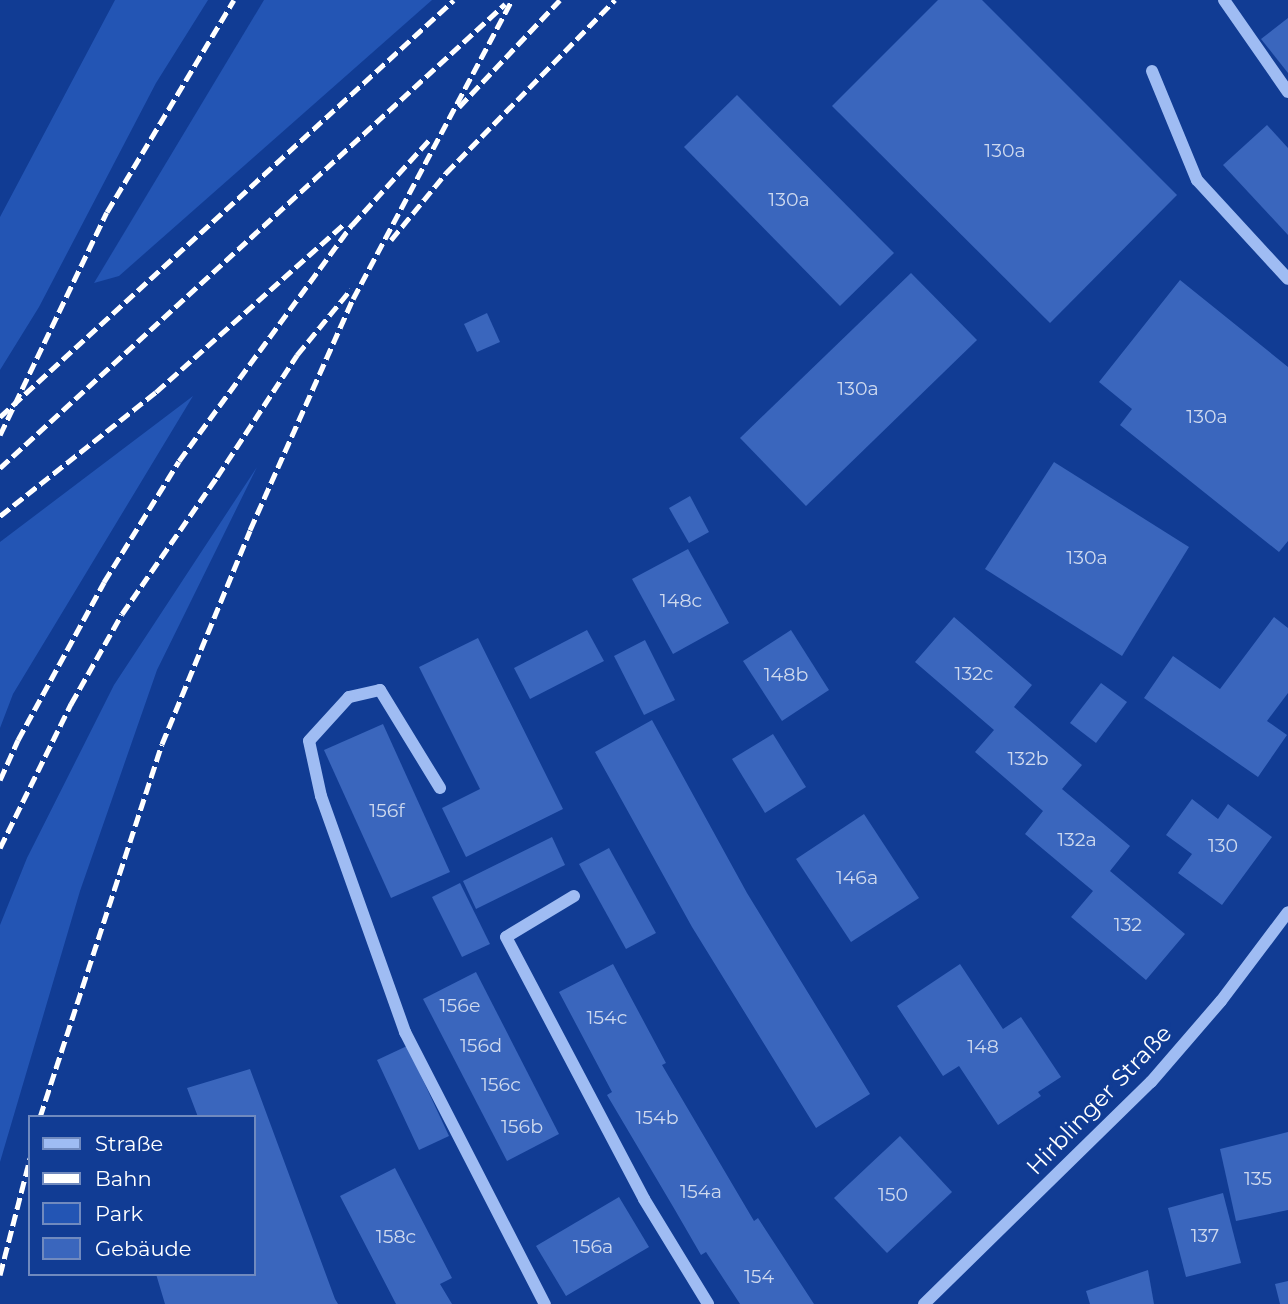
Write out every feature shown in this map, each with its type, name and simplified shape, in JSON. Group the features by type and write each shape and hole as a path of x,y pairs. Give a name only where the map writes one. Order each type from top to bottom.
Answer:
{"street":[{"path":"1224,0 1288,92"},
{"path":"1152,71 1198,180 1288,279"},
{"path":"440,789 380,690 349,697 309,741 321,796 405,1032 475,1173 545,1304"},
{"path":"573,896 506,937 644,1199 708,1304"},
{"name":"Hirblinger Straße","path":"924,1304 1151,1082 1221,1001 1288,912"}],"green space":[{"path":"115,0 208,0 156,83 39,307 0,370 0,217"},
{"path":"264,0 432,0 119,276 94,283"},
{"path":"193,396 13,694 0,728 0,542"},
{"path":"257,467 157,670 80,891 0,1162 0,925 27,858 114,685"}],"building":[{"path":"938,0 982,0 1177,195 1050,323 832,106"},
{"path":"1288,18 1288,73 1261,39"},
{"path":"737,95 894,253 840,306 684,147"},
{"path":"1267,125 1288,148 1288,235 1223,165"},
{"path":"911,273 977,340 806,506 740,438"},
{"path":"1180,280 1288,367 1288,541 1279,552 1120,425 1132,409 1099,382"},
{"path":"487,313 500,342 477,352 464,324"},
{"path":"1054,462 1189,547 1122,656 985,569"},
{"path":"690,496 709,532 689,543 669,508"},
{"path":"688,549 729,623 673,654 632,579"},
{"path":"954,617 1032,685 1014,707 1082,765 1062,789 1130,846 1110,871 1185,934 1146,980 1071,917 1093,891 1025,834 1043,811 975,752 994,730 915,662"},
{"path":"1274,617 1288,628 1288,693 1267,721 1287,735 1258,777 1144,698 1173,656 1220,689"},
{"path":"587,630 604,661 530,699 514,668"},
{"path":"791,630 829,690 782,721 743,661"},
{"path":"478,638 563,809 466,857 442,808 480,789 419,667"},
{"path":"645,640 675,700 644,715 614,656"},
{"path":"1101,683 1127,702 1096,743 1070,723"},
{"path":"652,720 747,893 870,1094 816,1128 692,927 595,752"},
{"path":"383,724 450,872 391,898 324,750"},
{"path":"773,734 806,787 765,813 732,759"},
{"path":"1192,799 1218,819 1228,804 1272,837 1222,905 1178,873 1192,854 1166,835"},
{"path":"864,814 919,898 851,942 796,859"},
{"path":"552,837 565,865 476,909 463,881"},
{"path":"609,848 656,933 626,949 579,864"},
{"path":"460,883 490,944 462,957 432,897"},
{"path":"613,964 666,1063 662,1065 754,1221 758,1218 814,1304 740,1304 706,1252 701,1255 607,1095 612,1092 559,992"},
{"path":"960,964 1003,1029 1021,1017 1061,1077 1038,1092 1041,1096 998,1125 959,1066 943,1076 897,1006"},
{"path":"476,972 559,1134 507,1161 423,999"},
{"path":"407,1046 449,1136 419,1150 377,1060"},
{"path":"250,1069 338,1304 165,1304 157,1276 256,1276 256,1115 197,1115 187,1088"},
{"path":"1288,1132 1288,1210 1236,1221 1220,1149"},
{"path":"900,1136 952,1192 887,1253 834,1198"},
{"path":"395,1168 452,1278 440,1284 452,1304 396,1304 340,1196"},
{"path":"1223,1193 1241,1263 1186,1277 1168,1208"},
{"path":"619,1197 649,1247 566,1296 536,1246"},
{"path":"1148,1270 1154,1304 1090,1304 1086,1291"},
{"path":"1288,1281 1288,1304 1280,1304 1275,1284"}],"railway":[{"path":"0,435 107,212 234,0"},
{"path":"0,417 454,0"},
{"path":"41,1115 162,744 250,530 353,299 512,0"},
{"path":"459,107 560,0"},
{"path":"391,240 446,173 615,0"},
{"path":"0,468 505,4"},
{"path":"0,780 18,740 104,582 179,461 352,225 431,138"},
{"path":"0,516 156,392 344,224"},
{"path":"0,848 71,704 122,614 297,355 351,289"},
{"path":"0,1275 28,1166"}]}
